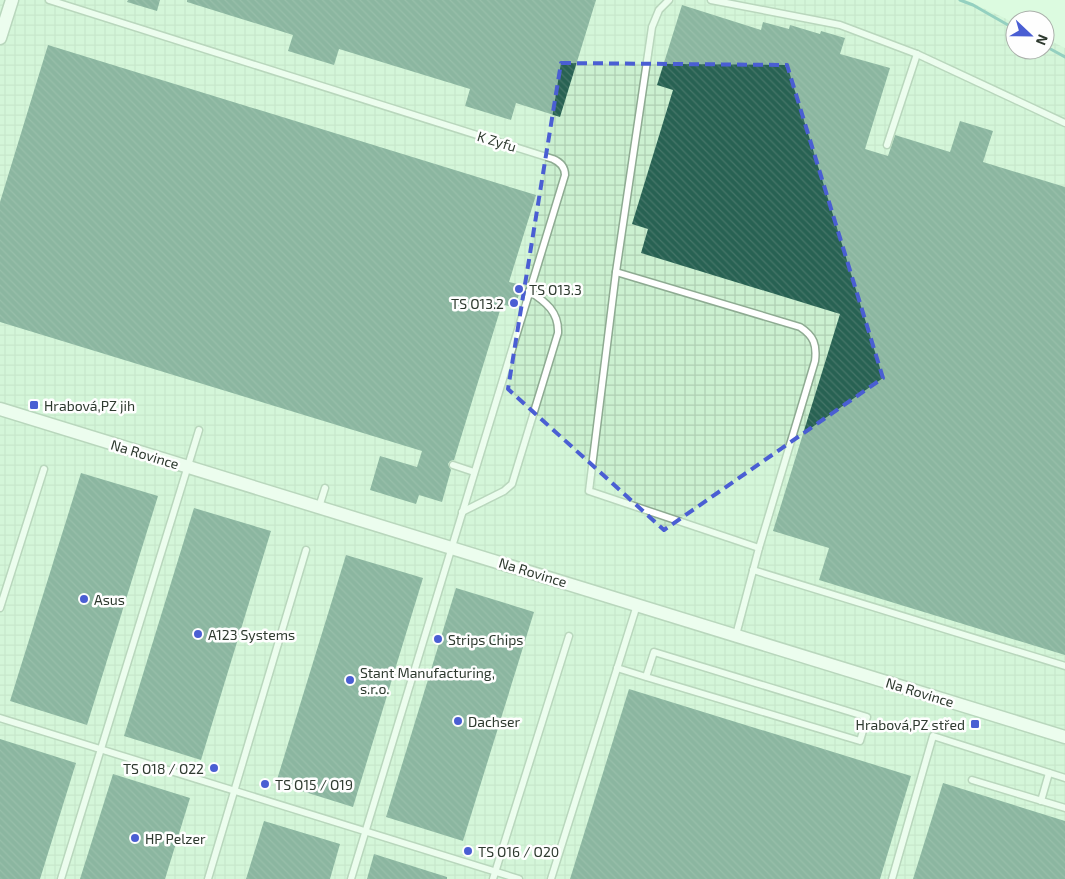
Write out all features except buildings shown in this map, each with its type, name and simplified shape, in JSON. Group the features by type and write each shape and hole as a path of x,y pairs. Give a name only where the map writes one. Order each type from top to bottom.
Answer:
{"street":[{"path":"0,38 12,0"},
{"name":"Na Rovince","path":"0,409 1065,737"}],"lane":[{"name":"K Zyfu","path":"49,0 556,160 564,168 565,175 366,832 350,879"},
{"path":"669,0 659,10 652,27 616,272 589,491 759,548"},
{"path":"711,0 840,25 917,54 1065,123"},
{"path":"887,145 917,54"},
{"path":"616,272 800,327 812,337 816,345 816,361 759,548 736,635"},
{"path":"462,512 504,491 512,484 558,333 555,314 549,306 529,291"},
{"path":"61,879 199,430"},
{"path":"453,466 474,472"},
{"path":"0,608 44,469"},
{"path":"319,507 325,488"},
{"path":"208,879 306,550"},
{"path":"754,570 1065,666"},
{"path":"552,879 637,605"},
{"path":"493,879 568,636"},
{"path":"617,668 646,677 860,741 867,717 654,652 646,677"},
{"path":"0,718 519,879"},
{"path":"892,879 933,736 1065,778"},
{"path":"1041,800 1049,773"},
{"path":"972,780 1065,808"}],"highlighted area":[{"path":"561,63 787,65 883,378 664,530 508,389"}],"shaded area":[{"path":"0,0 966,0 1005,18 1005,60 1055,60 1055,43 1065,48 1065,879 0,879"}],"waterway":[{"path":"960,0 973,5 1005,23"},
{"path":"1055,52 1065,57"}],"place":[{"name":"TS O13.3","path":"519,289"},
{"name":"TS O13.2","path":"514,303"},
{"name":"Hrabová,PZ jih","path":"34,405"},
{"name":"Asus","path":"84,599"},
{"name":"A123 Systems","path":"198,634"},
{"name":"Strips Chips","path":"438,639"},
{"name":"Stant Manufacturing, s.r.o.","path":"350,680"},
{"name":"Dachser","path":"458,721"},
{"name":"Hrabová,PZ střed","path":"975,724"},
{"name":"TS O18 / O22","path":"214,768"},
{"name":"TS O15 / O19","path":"265,784"},
{"name":"HP Pelzer","path":"135,838"},
{"name":"TS O16 / O20","path":"468,851"}]}
